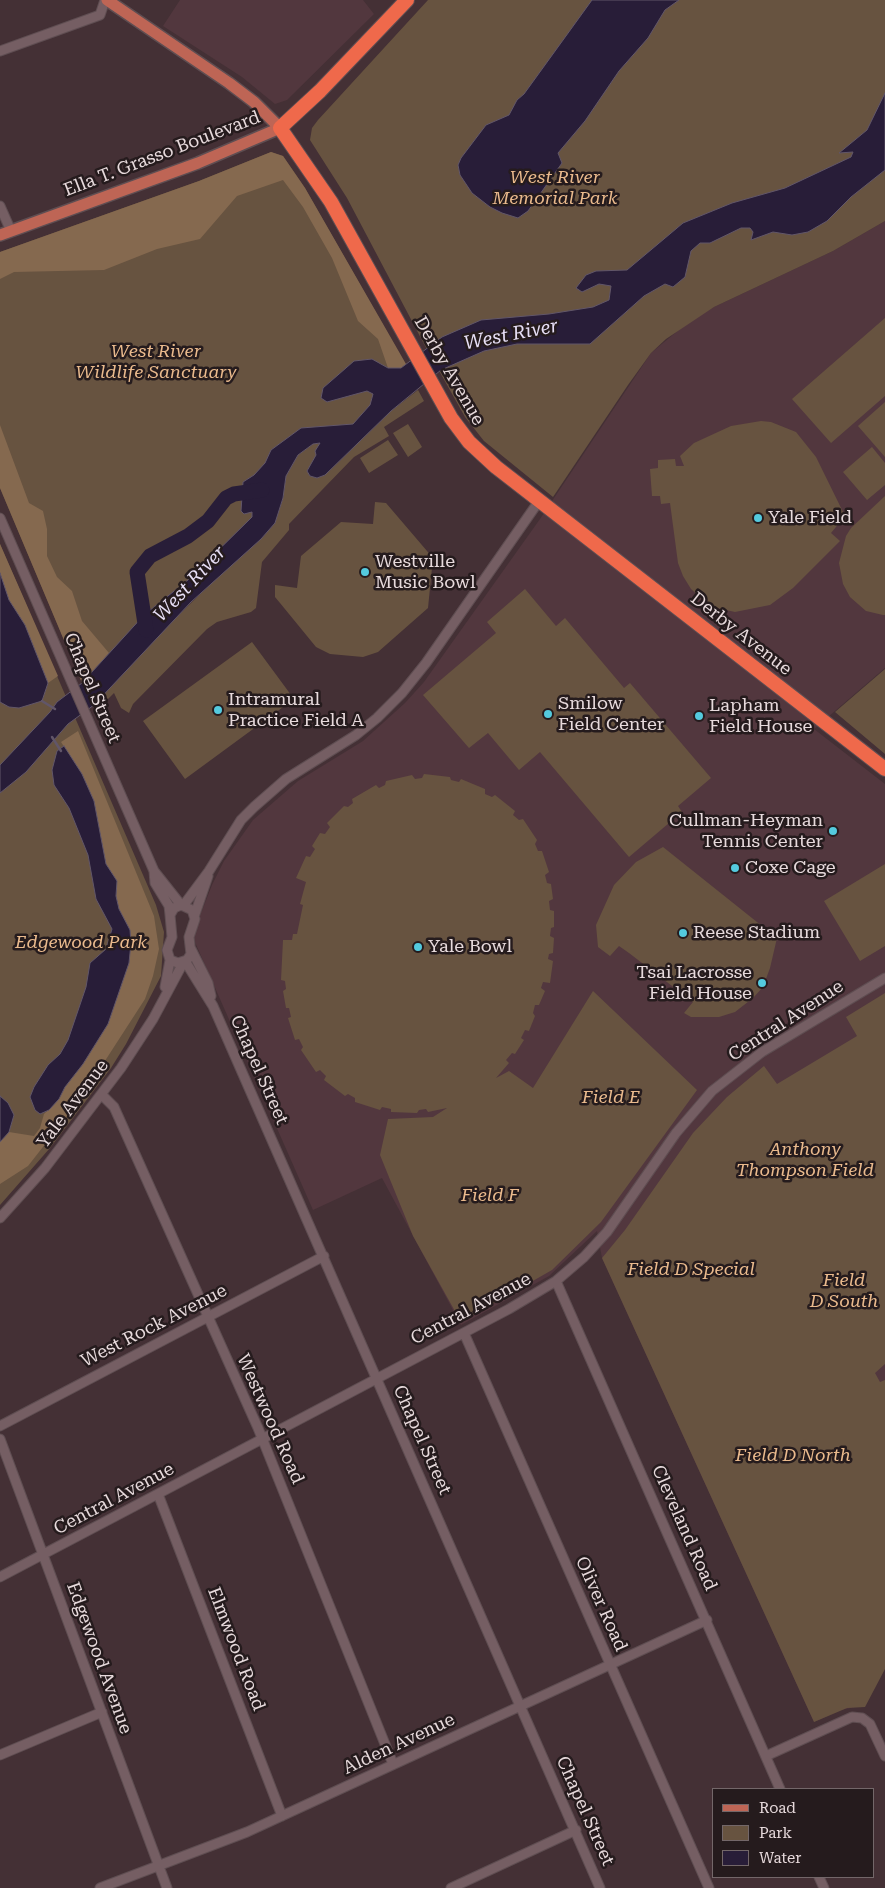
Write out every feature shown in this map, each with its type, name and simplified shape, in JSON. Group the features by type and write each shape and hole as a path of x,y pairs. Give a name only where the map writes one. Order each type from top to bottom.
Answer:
{"highway":[{"name":"Ella T. Grasso Boulevard","path":"280,128 320,91 407,0"},
{"name":"Derby Avenue","path":"280,128 331,202 436,392 451,418 469,442 496,467 539,501 885,768"}],"main road":[{"name":"Derby Avenue","path":"106,0 229,83 254,102 280,128"},
{"name":"Ella T. Grasso Boulevard","path":"5,233 198,163 280,128"}],"street":[{"path":"0,51 100,15 106,0"},
{"path":"0,206 5,233"},
{"path":"170,915 174,908 182,906 209,871 241,820 266,795 301,768 356,735 377,718 402,693 426,663 539,501"},
{"name":"Chapel Street","path":"0,518 154,872 182,906 192,910 195,914"},
{"path":"191,948 190,937 195,914 206,888 209,871"},
{"name":"Chapel Street","path":"154,872 155,883 169,906 170,915"},
{"name":"Yale Avenue","path":"162,1002 170,960 167,950 172,937 170,915"},
{"name":"Chapel Street","path":"191,948 208,983 213,1006"},
{"name":"Yale Avenue","path":"0,1218 45,1168 102,1095 141,1038 184,962 189,958 191,948"},
{"path":"170,960 178,964 184,962"},
{"name":"Chapel Street","path":"184,962 213,1006 600,1888"},
{"name":"Central Avenue","path":"0,1577 537,1294 572,1268 607,1232 676,1134 712,1092 762,1052 885,978"},
{"name":"Westwood Road","path":"102,1095 114,1107 263,1439 393,1764"},
{"name":"West Rock Avenue","path":"0,1426 324,1256"},
{"name":"Cleveland Road","path":"556,1281 780,1788"},
{"name":"Oliver Road","path":"464,1333 709,1888"},
{"name":"Edgewood Avenue","path":"0,1439 167,1888"},
{"name":"Elmwood Road","path":"158,1494 282,1816"},
{"name":"Alden Avenue","path":"100,1888 282,1816 707,1620"},
{"path":"0,1755 102,1712"},
{"path":"766,1756 852,1717 862,1718 870,1724 885,1756"},
{"path":"451,1888 576,1830"}],"shaded area":[{"path":"180,0 363,0 374,14 287,100 275,104 242,77 163,26"},
{"path":"271,152 283,156 305,188 406,364 402,368 388,368 378,339 358,321 332,258 303,207 283,180 237,196 200,239 157,249 104,270 14,272 0,279 0,252 199,181"},
{"path":"885,221 885,668 814,729 885,784 885,1668 855,1707 841,1710 814,1722 602,1258 597,1231 549,1276 461,1325 382,1178 313,1210 194,940 193,933 212,885 224,861 253,820 298,781 363,741 405,703 424,682 540,519 651,353 692,319 833,251"},
{"path":"0,425 29,503 43,511 47,529 47,556 57,577 72,591 82,621 109,653 82,683 0,488"},
{"path":"0,544 58,676 48,683 25,625 9,600 0,573"},
{"path":"78,731 154,916 159,949 153,976 145,999 79,1101 28,1166 0,1184 0,1142 9,1132 34,1136 40,1128 44,1114 59,1099 65,1087 83,1064 108,1024 129,963 130,930 119,909 116,896 117,881 106,864 94,801 82,774 61,742"}],"green space":[{"name":"West River Memorial Park","path":"428,0 885,0 885,221 833,251 714,307 666,339 651,353 628,385 553,497 484,441 465,417 347,198 310,140 312,128 318,120"},
{"name":"West River Wildlife Sanctuary","path":"271,152 283,156 305,188 411,374 364,425 309,437 283,454 260,518 86,692 0,488 0,252 199,181"},
{"path":"885,318 885,396 831,443 792,399"},
{"path":"418,390 424,401 384,427 389,436 354,457 289,524 289,530 262,562 256,608 251,612 217,622 207,629 133,704 129,713 121,708 114,693 95,712 94,705 159,634 223,572 261,539 275,523 283,498 286,476 298,455 313,444 320,443 317,455 307,471 310,476 317,478 325,475 391,411"},
{"path":"885,402 885,457 858,426"},
{"name":"Yale Field","path":"761,421 771,422 796,432 816,457 845,516 831,533 840,541 793,588 770,605 735,612 717,608 702,599 691,589 683,576 678,563 670,503 661,504 660,496 652,496 650,469 658,468 658,460 675,459 676,466 684,466 680,456 694,443 731,426"},
{"path":"408,424 422,447 408,457 393,433"},
{"path":"388,440 398,455 369,473 360,458"},
{"path":"872,447 885,463 885,485 867,500 843,472"},
{"path":"885,496 885,615 883,615 866,611 850,597 843,584 839,563 846,536 851,528"},
{"name":"Westville Music Bowl","path":"375,502 386,503 433,558 428,608 378,652 363,657 330,654 316,647 275,597 275,585 297,588 301,556 341,522 373,524"},
{"name":"Edgewood Park","path":"0,544 156,905 164,932 161,976 126,1044 111,1068 50,1148 0,1205"},
{"name":"Smilow Field Center","path":"525,589 556,626 565,618 624,688 630,683 711,778 678,806 682,812 629,857 540,752 519,770 488,733 469,748 423,695 496,633 487,622"},
{"name":"Intramural Practice Field A","path":"252,642 294,699 185,779 143,721"},
{"path":"885,669 885,754 835,712"},
{"path":"424,774 450,777 451,780 459,782 461,779 485,789 485,794 492,797 495,795 515,811 513,815 519,820 523,819 537,840 535,844 538,851 542,851 549,872 545,875 547,883 551,884 553,899 549,901 550,910 554,911 554,927 551,928 550,936 554,938 553,953 549,954 548,959 553,961 550,983 543,982 541,988 545,991 539,1005 535,1005 533,1013 535,1016 529,1031 525,1030 521,1038 524,1040 515,1054 512,1053 506,1060 509,1063 496,1078 509,1071 533,1088 593,991 697,1090 601,1222 552,1270 461,1322 413,1236 380,1155 388,1119 433,1117 447,1108 428,1112 426,1109 419,1110 417,1113 391,1112 391,1109 382,1107 380,1110 355,1102 355,1098 348,1094 345,1096 324,1080 326,1076 320,1070 316,1072 301,1050 303,1047 299,1039 295,1040 288,1018 291,1017 289,1008 286,1008 283,991 286,989 285,981 281,980 283,940 292,940 293,934 297,934 303,905 300,904 306,882 296,878 306,856 310,857 315,849 312,846 320,833 325,834 330,827 327,823 344,806 348,807 353,803 352,799 376,785 379,788 385,785 386,781 412,775 415,779 422,778"},
{"name":"Reese Stadium","path":"663,847 777,938 770,968 763,987 753,998 735,1012 719,1017 691,1017 684,1013 693,1002 629,953 619,946 610,956 598,947 596,925 614,885 636,862"},
{"path":"885,864 885,946 860,961 824,901"},
{"path":"885,993 885,1364 875,1373 880,1382 885,1380 885,1669 865,1707 847,1708 814,1722 602,1258 625,1230 693,1133 727,1097 764,1066 777,1084 857,1036 846,1017"}],"water":[{"path":"592,0 679,0 665,10 648,38 619,71 585,121 558,153 562,163 528,211 518,218 502,213 490,207 472,193 460,175 458,165 461,158 486,125 509,115 517,100 524,94"},
{"name":"West River","path":"885,93 885,170 851,197 827,221 808,232 792,235 773,232 751,240 753,232 750,228 741,228 710,243 700,243 691,251 685,277 673,287 665,284 644,296 590,344 517,344 484,351 441,370 391,411 325,475 317,478 310,476 307,471 320,443 313,444 298,455 286,476 283,498 275,523 261,539 191,602 94,705 68,724 26,772 0,793 0,765 50,712 57,702 82,683 144,615 188,580 252,517 252,512 244,514 241,511 243,482 254,475 265,463 271,450 301,428 353,424 370,405 373,394 367,391 327,402 321,398 323,388 354,361 372,359 388,368 401,368 442,337 481,320 549,314 593,307 609,300 611,286 599,284 582,292 576,288 586,275 596,271 627,270 683,223 732,203 785,188 851,157 853,152 839,153 867,130"},
{"path":"0,573 9,600 25,625 48,683 42,701 19,708 9,707 0,702"},
{"path":"64,746 82,774 94,801 106,864 117,881 116,896 119,909 130,930 131,943 129,963 108,1024 83,1064 65,1087 59,1099 49,1110 40,1114 35,1110 30,1097 48,1065 60,1054 68,1040 86,987 90,963 106,949 112,929 96,899 88,855 69,808 54,785 52,770 57,751"},
{"path":"0,1096 8,1103 14,1115 9,1132 0,1142"}],"waterway":[{"name":"West River","path":"146,630 137,572 150,556 188,536 208,521 226,498 234,494 262,490"},
{"path":"42,701 55,709"},
{"path":"52,737 61,751"}],"place":[{"name":"Yale Field","path":"758,518"},
{"name":"Westville Music Bowl","path":"365,572"},
{"name":"Intramural Practice Field A","path":"218,710"},
{"name":"Smilow Field Center","path":"548,714"},
{"name":"Lapham Field House","path":"699,716"},
{"name":"Cullman-Heyman Tennis Center","path":"833,831"},
{"name":"Coxe Cage","path":"735,868"},
{"name":"Reese Stadium","path":"683,933"},
{"name":"Yale Bowl","path":"418,947"},
{"name":"Tsai Lacrosse Field House","path":"762,983"}],"park label":[{"name":"Field E","path":"611,1098"},
{"name":"Anthony Thompson Field","path":"805,1160"},
{"name":"Field F","path":"490,1196"},
{"name":"Field D Special","path":"691,1270"},
{"name":"Field D South","path":"844,1291"},
{"name":"Field D North","path":"793,1456"}]}
